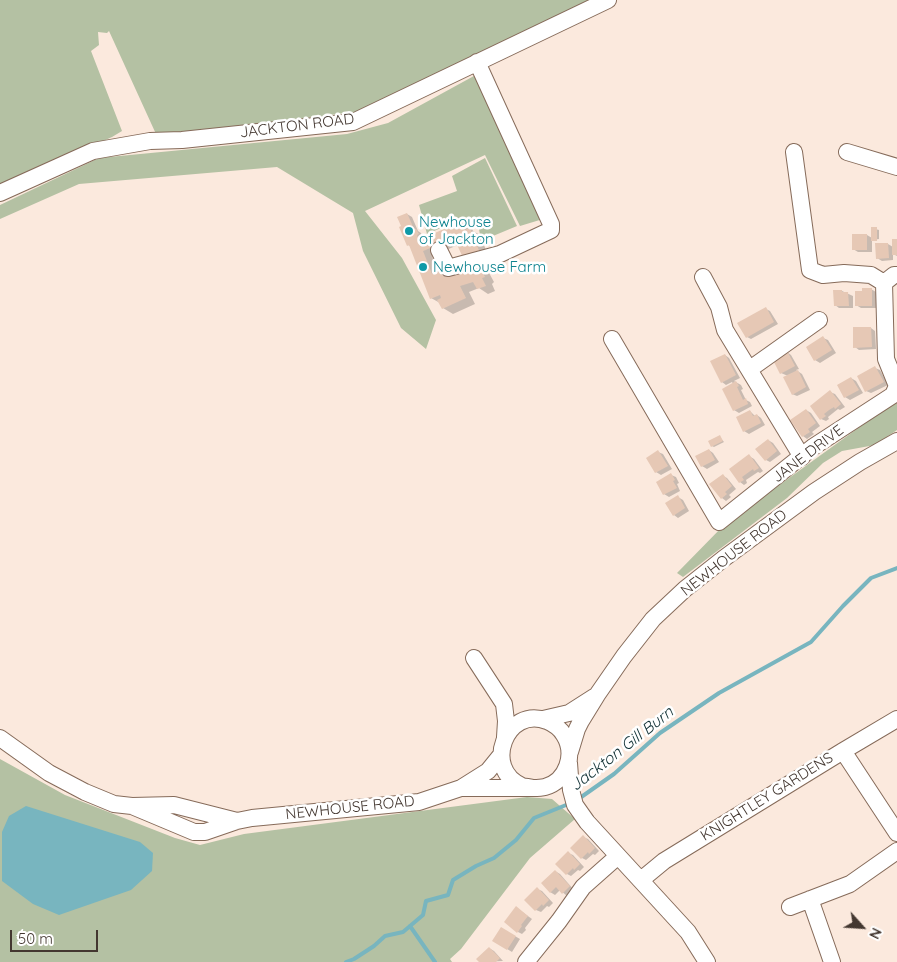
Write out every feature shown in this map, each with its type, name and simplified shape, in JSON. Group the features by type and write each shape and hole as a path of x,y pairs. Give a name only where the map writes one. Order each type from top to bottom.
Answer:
{"street":[{"name":"JACKTON ROAD","path":"0,193 93,151 150,141 182,140 353,122 608,0"},
{"path":"439,250 448,268 500,254 551,230 551,224 477,62"},
{"path":"794,152 810,270 823,275 844,272 890,279"},
{"path":"847,152 897,167"},
{"path":"704,277 719,307 725,330 802,457"},
{"name":"JANE DRIVE","path":"612,339 719,522 813,447 893,395 897,386 886,359 890,279"},
{"path":"750,369 819,320"},
{"name":"NEWHOUSE ROAD","path":"570,758 577,729 624,656 654,619 685,589 722,559 814,492 897,441"},
{"path":"474,658 504,704 505,737"},
{"name":"NEWHOUSE ROAD","path":"537,719 570,713 598,695"},
{"path":"504,704 537,719 553,723 562,730 568,741 571,790 575,805 587,822 688,932 707,962"},
{"name":"KNIGHTLEY GARDENS","path":"641,880 664,861 897,718"},
{"path":"537,719 521,722 511,728 505,737 501,748 501,759 505,770 512,779 522,786 539,788 558,794 575,805"},
{"name":"NEWHOUSE ROAD","path":"0,738 49,773 114,804 132,806 174,805 237,820 419,802 461,788 488,770 501,755"},
{"path":"843,750 897,833"},
{"path":"539,788 555,782 564,774 570,758"},
{"name":"NEWHOUSE ROAD","path":"461,788 539,788"},
{"path":"790,907 850,884 897,851"},
{"path":"526,962 583,887 618,856"},
{"path":"810,899 832,962"}],"green space":[{"path":"0,0 598,0 369,110 238,127 156,134 109,31 107,33 98,32 99,45 91,51 122,131 0,187"},
{"path":"483,71 543,219 520,226 485,155 365,211 402,258 436,320 426,349 401,328 363,251 353,213 277,167 79,184 0,219 0,205 99,158 347,134 388,123"},
{"path":"485,158 517,226 481,241 478,223 466,227 462,219 427,234 419,205 457,191 452,176"},
{"path":"897,400 897,430 875,445 842,451 823,463 787,498 683,577 677,573 724,525"},
{"path":"0,759 65,795 175,838 200,845 244,834 527,797 552,799 575,819 530,858 461,949 450,959 452,962 0,962"}],"water":[{"path":"26,806 140,842 153,853 152,871 131,890 59,915 33,904 2,881 2,832 9,816"}],"building":[{"name":"Newhouse Farm","path":"407,213 414,229 419,234 417,235 419,240 462,221 465,230 470,228 480,253 464,260 454,238 423,251 432,274 441,270 444,277 478,263 485,277 482,278 486,286 477,289 473,282 460,286 466,298 442,309 437,300 441,298 440,295 430,299 409,245 407,246 399,227 401,226 397,217"},
{"path":"871,227 877,227 877,241 871,241"},
{"path":"852,234 867,234 867,250 852,250"},
{"path":"892,239 897,239 897,255 892,255"},
{"path":"875,243 888,243 889,258 876,259"},
{"path":"862,288 872,288 872,306 855,306 855,291 862,291"},
{"path":"833,290 848,292 849,306 834,306"},
{"path":"766,307 774,322 746,338 737,323"},
{"path":"853,327 871,327 872,347 853,348"},
{"path":"823,336 832,350 814,361 806,347"},
{"path":"787,351 795,366 780,374 772,358"},
{"path":"725,354 736,375 721,383 710,361"},
{"path":"875,366 884,382 865,392 857,376"},
{"path":"798,370 806,387 792,395 783,377"},
{"path":"851,377 859,390 844,398 837,385"},
{"path":"736,381 743,400 746,398 748,404 733,411 722,389"},
{"path":"830,390 841,404 835,409 834,407 829,410 824,414 826,416 820,420 810,406"},
{"path":"806,409 816,423 808,429 810,432 802,437 790,420"},
{"path":"750,410 753,416 757,414 761,423 743,432 736,417"},
{"path":"720,435 723,441 711,447 708,441"},
{"path":"768,439 777,451 765,461 755,449"},
{"path":"709,449 715,460 701,467 695,456"},
{"path":"658,450 668,466 655,473 646,458"},
{"path":"749,454 759,468 754,471 753,469 742,477 744,480 739,483 729,469"},
{"path":"671,473 677,488 663,495 656,482"},
{"path":"723,474 732,486 721,499 709,484"},
{"path":"678,495 685,508 673,516 665,503"},
{"path":"583,835 595,848 581,859 570,848"},
{"path":"568,851 580,864 566,875 555,864"},
{"path":"555,870 570,886 562,894 556,887 550,893 541,883"},
{"path":"537,887 549,900 535,911 524,900"},
{"path":"516,906 528,916 517,933 504,922"},
{"path":"501,927 516,936 507,950 492,941"},
{"path":"489,947 500,958 496,962 479,962 476,959"}],"waterway":[{"name":"Jackton Gill Burn","path":"577,800 614,774 660,733 719,693 811,642 871,578 897,568"},
{"name":"Jackton Gill Burn","path":"346,962 374,946 385,936 403,932 423,915 426,901 448,895 453,880 494,858 516,840 534,818 571,803"},
{"path":"410,926 435,962"}],"place":[{"name":"Newhouse of Jackton","path":"409,231"},
{"name":"Newhouse Farm","path":"423,267"}]}
